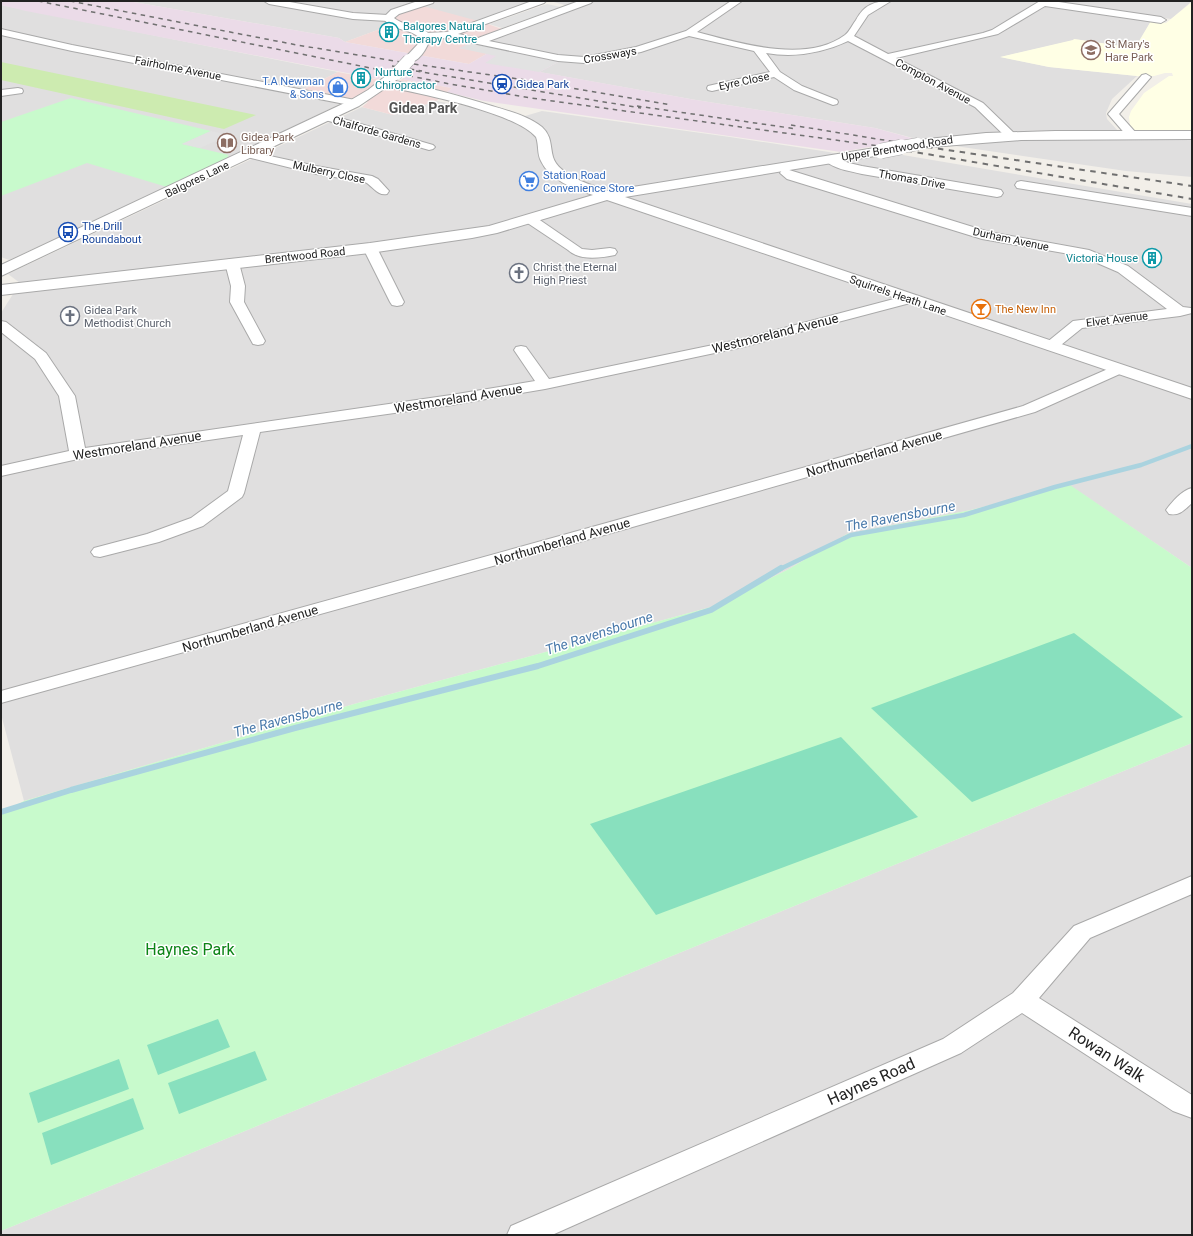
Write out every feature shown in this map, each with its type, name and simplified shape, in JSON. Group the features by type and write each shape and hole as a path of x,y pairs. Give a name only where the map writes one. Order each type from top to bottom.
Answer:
{"street":[{"path":"269,1 353,16 388,18 395,12 429,1"},
{"path":"449,35 541,1"},
{"path":"479,41 588,1"},
{"name":"Crossways","path":"425,36 449,35 558,58 584,60 638,50 689,33 737,1"},
{"path":"689,33 758,50 801,52 822,48 848,37 865,13 886,1"},
{"path":"888,57 986,35 1045,2 1161,20"},
{"path":"555,3 572,7"},
{"path":"388,18 391,22 416,30 425,36"},
{"name":"Fairholme Avenue","path":"1,32 72,48 355,103"},
{"name":"Balgores Lane","path":"1,271 355,103 396,74 423,46 425,36"},
{"name":"Compton Avenue","path":"848,37 979,105 1010,135"},
{"path":"758,50 776,74 798,88 833,102"},
{"name":"Eyre Close","path":"712,88 776,74"},
{"path":"1131,134 1113,114 1146,77"},
{"name":"Squirrels Heath Lane","path":"386,82 448,96 524,122 537,129 544,136 548,162 555,170 566,178 605,196 676,218 909,299 1192,394"},
{"path":"1,94 18,91"},
{"name":"Chalforde Gardens","path":"326,117 429,147"},
{"name":"Upper Brentwood Road","path":"605,196 949,140 1010,135 1192,135"},
{"name":"Mulberry Close","path":"247,154 316,170 368,179 374,182 383,191"},
{"name":"Thomas Drive","path":"830,159 845,166 862,170 996,193"},
{"name":"Durham Avenue","path":"786,173 791,176 987,236 1084,253 1123,269 1186,311"},
{"path":"1021,185 1192,212"},
{"name":"Brentwood Road","path":"1,290 370,248 492,230 605,196"},
{"path":"530,219 573,247 578,252"},
{"path":"370,248 397,302"},
{"path":"560,255 578,252 592,254 610,252"},
{"path":"232,263 238,286 237,302 258,341"},
{"name":"Westmoreland Avenue","path":"1,471 78,454 451,400 545,384 743,343 909,299"},
{"name":"Elvet Avenue","path":"1050,346 1078,324 1186,311"},
{"path":"1,325 41,356 67,396 78,454"},
{"path":"521,350 545,384"},
{"name":"Northumberland Avenue","path":"1,697 1029,409 1118,370"},
{"path":"100,552 153,538 197,522 236,493 252,428"},
{"path":"1175,510 1192,493"},
{"name":"Haynes Road","path":"521,1235 952,1046 1022,1000 1082,932 1192,884"},
{"name":"Rowan Walk","path":"1022,1000 1182,1103 1192,1107"}],"shaded area":[{"path":"1,1 128,1 339,38 345,42 469,64 488,53 459,48 472,43 558,62 540,72 696,100 875,128 915,139 841,152 484,101 447,92 452,88 402,79 407,76 385,73 378,79 26,11 1,5"},
{"path":"128,1 541,1 482,22 399,22 345,42 339,38"},
{"path":"550,1 1192,1 1171,19 1106,10 1151,21 1135,48 1074,39 1075,40 1001,57 1049,67 1137,76 1112,99 1106,113 1107,119 1119,132 1192,135 1192,177 1126,171 928,142 875,128 696,100 539,72 558,62 558,58 479,41 572,7"},
{"path":"1192,2 1192,135 1131,134 1129,117 1131,111 1144,93 1169,76 1173,76 1172,73 1154,76 1137,76 1049,67 1000,57 1074,39 1135,48 1151,21 1166,23"},
{"path":"547,4 561,7 502,28 489,24"},
{"path":"1,5 338,72 293,94 340,104 167,187 9,260 1,257"},
{"path":"419,5 502,29 469,40 472,43 460,48 488,53 469,64 345,42 399,22 394,16"},
{"path":"472,43 558,62 539,72 485,63 496,56 459,48"},
{"path":"338,72 397,83 402,79 452,88 436,101 393,115 362,107 368,102 304,89"},
{"path":"436,101 525,116 542,111 730,137 829,152 860,159 891,153 1192,204 1192,568 1069,485 971,510 847,534 789,569 711,607 354,704 24,801 1,714 1,313 20,283 8,274 362,107 393,115"},
{"path":"211,131 229,135 200,148 182,144"},
{"path":"1192,743 1192,1235 1,1235 1,1231"}],"green space":[{"path":"1,62 256,115 224,129 1,80"},
{"path":"71,98 211,131 182,144 229,155 227,156 230,157 167,187 87,163 1,196 1,122"},
{"name":"Haynes Park","path":"1070,485 1192,568 1192,743 1,1231 1,813 24,801 354,704 711,607 789,569 847,534 971,510"},
{"path":"1074,633 1183,717 972,802 871,708"},
{"path":"841,737 918,817 656,915 590,824"},
{"path":"218,1019 230,1047 158,1075 147,1045"},
{"path":"255,1051 267,1080 179,1114 168,1083"},
{"path":"119,1059 129,1089 38,1123 29,1093"},
{"path":"133,1098 144,1129 51,1165 42,1133"}],"waterway":[{"name":"The Ravensbourne","path":"780,569 851,535 964,515 1055,487 1141,465 1192,446"},
{"name":"The Ravensbourne","path":"1,812 71,790 295,728 538,666 711,610 781,568"}],"railway":[{"path":"38,1 450,84 531,98 893,148"},
{"path":"70,1 297,45 401,62"},
{"path":"414,64 519,79 671,105"},
{"path":"392,66 422,71"},
{"path":"416,71 641,108"},
{"path":"637,106 797,129"},
{"path":"791,125 933,148"},
{"path":"885,147 1192,199"},
{"path":"927,147 1192,186"}],"place":[{"name":"Balgores Natural Therapy Centre","path":"389,32"},
{"name":"St Mary's Hare Park","path":"1091,50"},
{"name":"Nurture Chiropractor","path":"361,78"},
{"name":"Gidea Park","path":"502,84"},
{"name":"T.A Newman & Sons","path":"338,87"},
{"name":"Gidea Park Library","path":"227,143"},
{"name":"Station Road Convenience Store","path":"529,181"},
{"name":"The Drill Roundabout","path":"68,232"},
{"name":"Victoria House","path":"1152,258"},
{"name":"Christ the Eternal High Priest","path":"519,273"},
{"name":"The New Inn","path":"981,309"},
{"name":"Gidea Park Methodist Church","path":"70,316"}],"district":[{"name":"Gidea Park","path":"423,108"}]}
